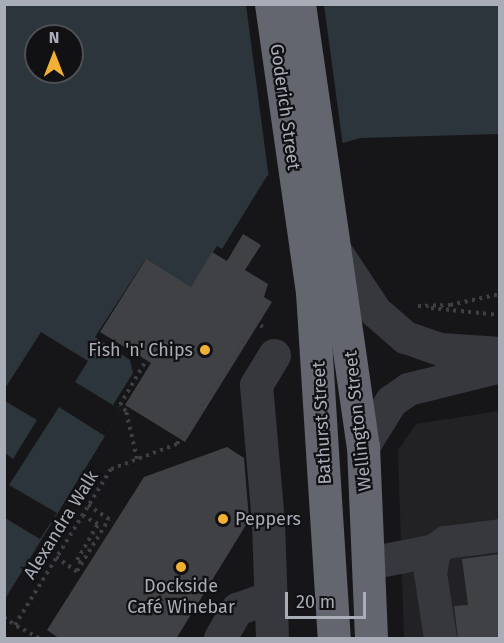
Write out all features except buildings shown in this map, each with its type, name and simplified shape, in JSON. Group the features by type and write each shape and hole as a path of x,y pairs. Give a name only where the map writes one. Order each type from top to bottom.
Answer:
{"highway":[{"name":"Goderich Street","path":"271,4 314,207"},
{"name":"Goderich Street","path":"299,4 314,207"},
{"name":"Wellington Street","path":"314,207 336,252 363,446 371,639"},
{"name":"Bathurst Street","path":"314,207 318,358 334,639"}],"street":[{"path":"336,252 375,311 405,337 440,349 500,353"},
{"path":"270,362 256,385 268,522 272,639"},
{"path":"363,446 391,401 408,389 500,366"},
{"path":"369,563 434,550 445,542 500,535"},
{"path":"434,550 430,573 440,639"},
{"path":"220,639 237,609 270,597"}],"path":[{"path":"422,307 500,294"},
{"path":"408,304 500,315"},
{"name":"Alexandra Walk","path":"15,625 111,469 177,444 234,356 252,368 270,362"},
{"path":"137,459 126,411 120,405 144,364"},
{"path":"56,557 79,573 81,563 111,521 88,506"},
{"path":"81,563 77,560 98,524 82,515"},
{"path":"4,618 38,638"}],"shaded area":[{"path":"5,5 499,5 499,134 360,138 302,155 267,176 222,249 217,246 191,287 145,260 95,337 130,360 133,373 113,405 121,410 5,599"},
{"path":"499,411 499,638 404,638 398,450 416,424"}],"pier":[{"path":"246,5 324,5 343,146 303,158 269,179"},
{"path":"41,332 88,361 75,382 121,410 105,436 59,407 9,485 57,513 40,539 5,518 5,453 13,459 37,420 5,401 4,390"}],"place":[{"name":"Fish 'n' Chips","path":"205,350"},
{"name":"Peppers","path":"223,519"},
{"name":"Dockside Café Winebar","path":"181,567"}]}
